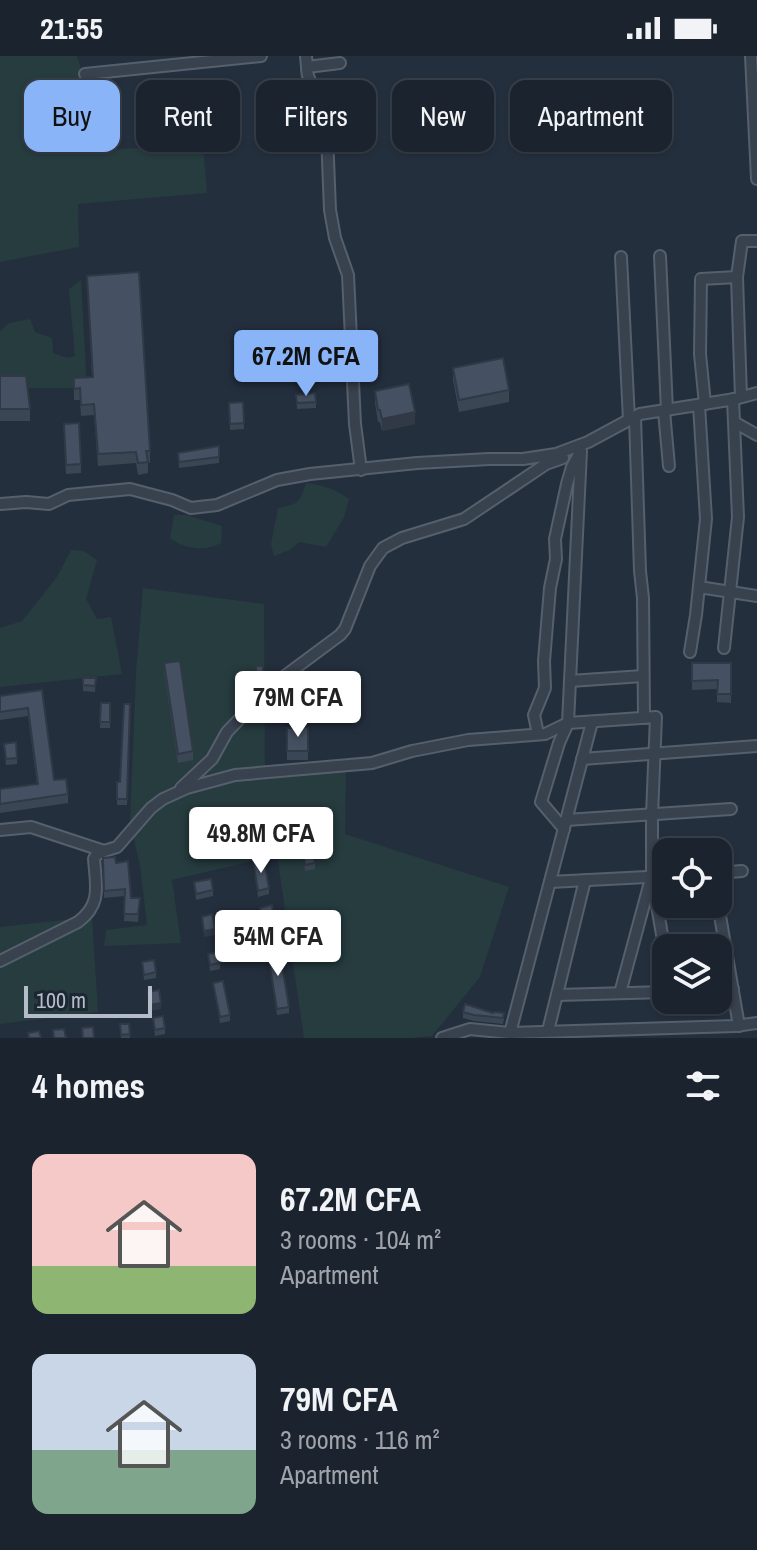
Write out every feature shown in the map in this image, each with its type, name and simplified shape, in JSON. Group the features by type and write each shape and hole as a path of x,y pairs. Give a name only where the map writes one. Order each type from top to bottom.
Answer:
{"street":[{"path":"85,74 157,61 261,56"},
{"path":"751,56 757,179"},
{"path":"340,63 306,62 307,76 326,109 330,210 335,238 348,275 355,424 361,470"},
{"path":"724,648 738,517 734,422 737,398 737,277 742,241 757,241"},
{"path":"660,256 669,466"},
{"path":"621,257 628,421 643,598 644,718"},
{"path":"690,652 706,519 700,354 701,279 737,277"},
{"path":"0,504 49,504 68,495 130,489 191,508 217,505 277,480 310,474 556,454 588,442 628,421 665,410 757,393"},
{"path":"174,794 212,759 227,732 270,687 340,635 370,566 383,548 402,538 464,519 546,464 595,444 628,421"},
{"path":"734,422 757,435"},
{"path":"565,825 541,802 568,723 581,451"},
{"path":"538,734 534,715 545,688 544,661 550,588 556,559 555,539 572,467 581,451"},
{"path":"699,587 757,596"},
{"path":"570,681 643,676"},
{"path":"0,961 86,916 96,897 96,855 117,847 151,808 187,788 235,775 372,763 468,740 545,734 568,723 656,717 652,838"},
{"path":"510,1033 592,722"},
{"path":"582,759 757,746"},
{"path":"565,825 731,809"},
{"path":"0,830 31,827 104,851"},
{"path":"732,872 742,871"},
{"path":"550,882 652,876 620,993"},
{"path":"548,1031 585,880"},
{"path":"720,918 739,1026"},
{"path":"557,995 652,992"},
{"path":"442,1038 470,1029 510,1033 612,1034 757,1023"}],"green space":[{"path":"0,56 77,56 84,80 24,80 24,152 120,152 120,149 136,148 136,152 204,152 207,193 78,204 79,247 0,262"},
{"path":"81,280 87,388 0,388 0,331 9,323 30,319 35,332 52,338 53,353 67,358 75,356 69,289"},
{"path":"306,483 329,488 349,499 344,517 326,547 299,542 290,550 274,556 271,544 278,508 298,502"},
{"path":"174,515 187,515 222,526 221,543 202,548 176,542 170,538"},
{"path":"71,550 84,551 97,560 86,599 97,619 111,617 122,674 0,687 0,628 22,621 57,577"},
{"path":"143,588 264,604 265,773 346,764 345,834 509,887 480,977 432,1036 304,1038 277,855 172,880 181,943 104,946 106,930 147,925 140,865 130,824"},
{"path":"92,917 98,1012 0,1024 0,927"}],"building":[{"path":"139,272 150,451 146,451 148,462 138,463 136,452 98,454 94,404 81,405 80,388 74,389 74,378 93,377 87,276"},
{"path":"503,358 509,390 459,400 453,368"},
{"path":"0,376 26,376 30,409 0,409"},
{"path":"409,384 415,412 382,419 375,391"},
{"path":"315,393 316,402 297,403 296,395"},
{"path":"243,402 244,423 230,424 229,403"},
{"path":"79,423 81,464 66,465 64,424"},
{"path":"219,446 219,457 179,462 178,453"},
{"path":"180,661 193,751 178,754 164,663"},
{"path":"692,663 731,663 731,694 717,694 718,680 692,681"},
{"path":"256,666 263,666 263,674 256,674"},
{"path":"83,678 96,678 95,686 83,685"},
{"path":"42,690 54,780 66,779 68,794 0,804 0,789 38,784 28,708 0,712 0,696"},
{"path":"101,703 110,703 110,722 100,722"},
{"path":"124,704 130,704 127,799 117,799 117,782 120,782"},
{"path":"308,727 308,751 287,751 287,728"},
{"path":"16,742 17,758 6,759 4,744"},
{"path":"312,851 315,863 305,865 303,853"},
{"path":"115,857 116,863 128,861 131,898 140,898 138,914 124,914 125,889 104,891 103,858"},
{"path":"264,859 269,888 258,891 253,861"},
{"path":"211,879 213,890 196,894 194,882"},
{"path":"272,905 274,918 262,920 260,908"},
{"path":"212,914 215,929 204,931 202,917"},
{"path":"279,947 289,1007 277,1009 267,949"},
{"path":"218,952 220,963 210,965 208,954"},
{"path":"154,960 156,972 144,975 142,962"},
{"path":"223,981 230,1015 220,1017 213,983"},
{"path":"159,990 161,1003 150,1005 148,992"},
{"path":"465,1004 493,1013 504,1013 503,1018 463,1012"},
{"path":"163,1016 165,1028 155,1030 153,1018"},
{"path":"120,1024 129,1024 130,1034 121,1035"},
{"path":"93,1027 94,1038 83,1038 82,1028"},
{"path":"64,1029 66,1038 54,1038 53,1030"},
{"path":"39,1031 41,1038 29,1038 28,1033"}]}
